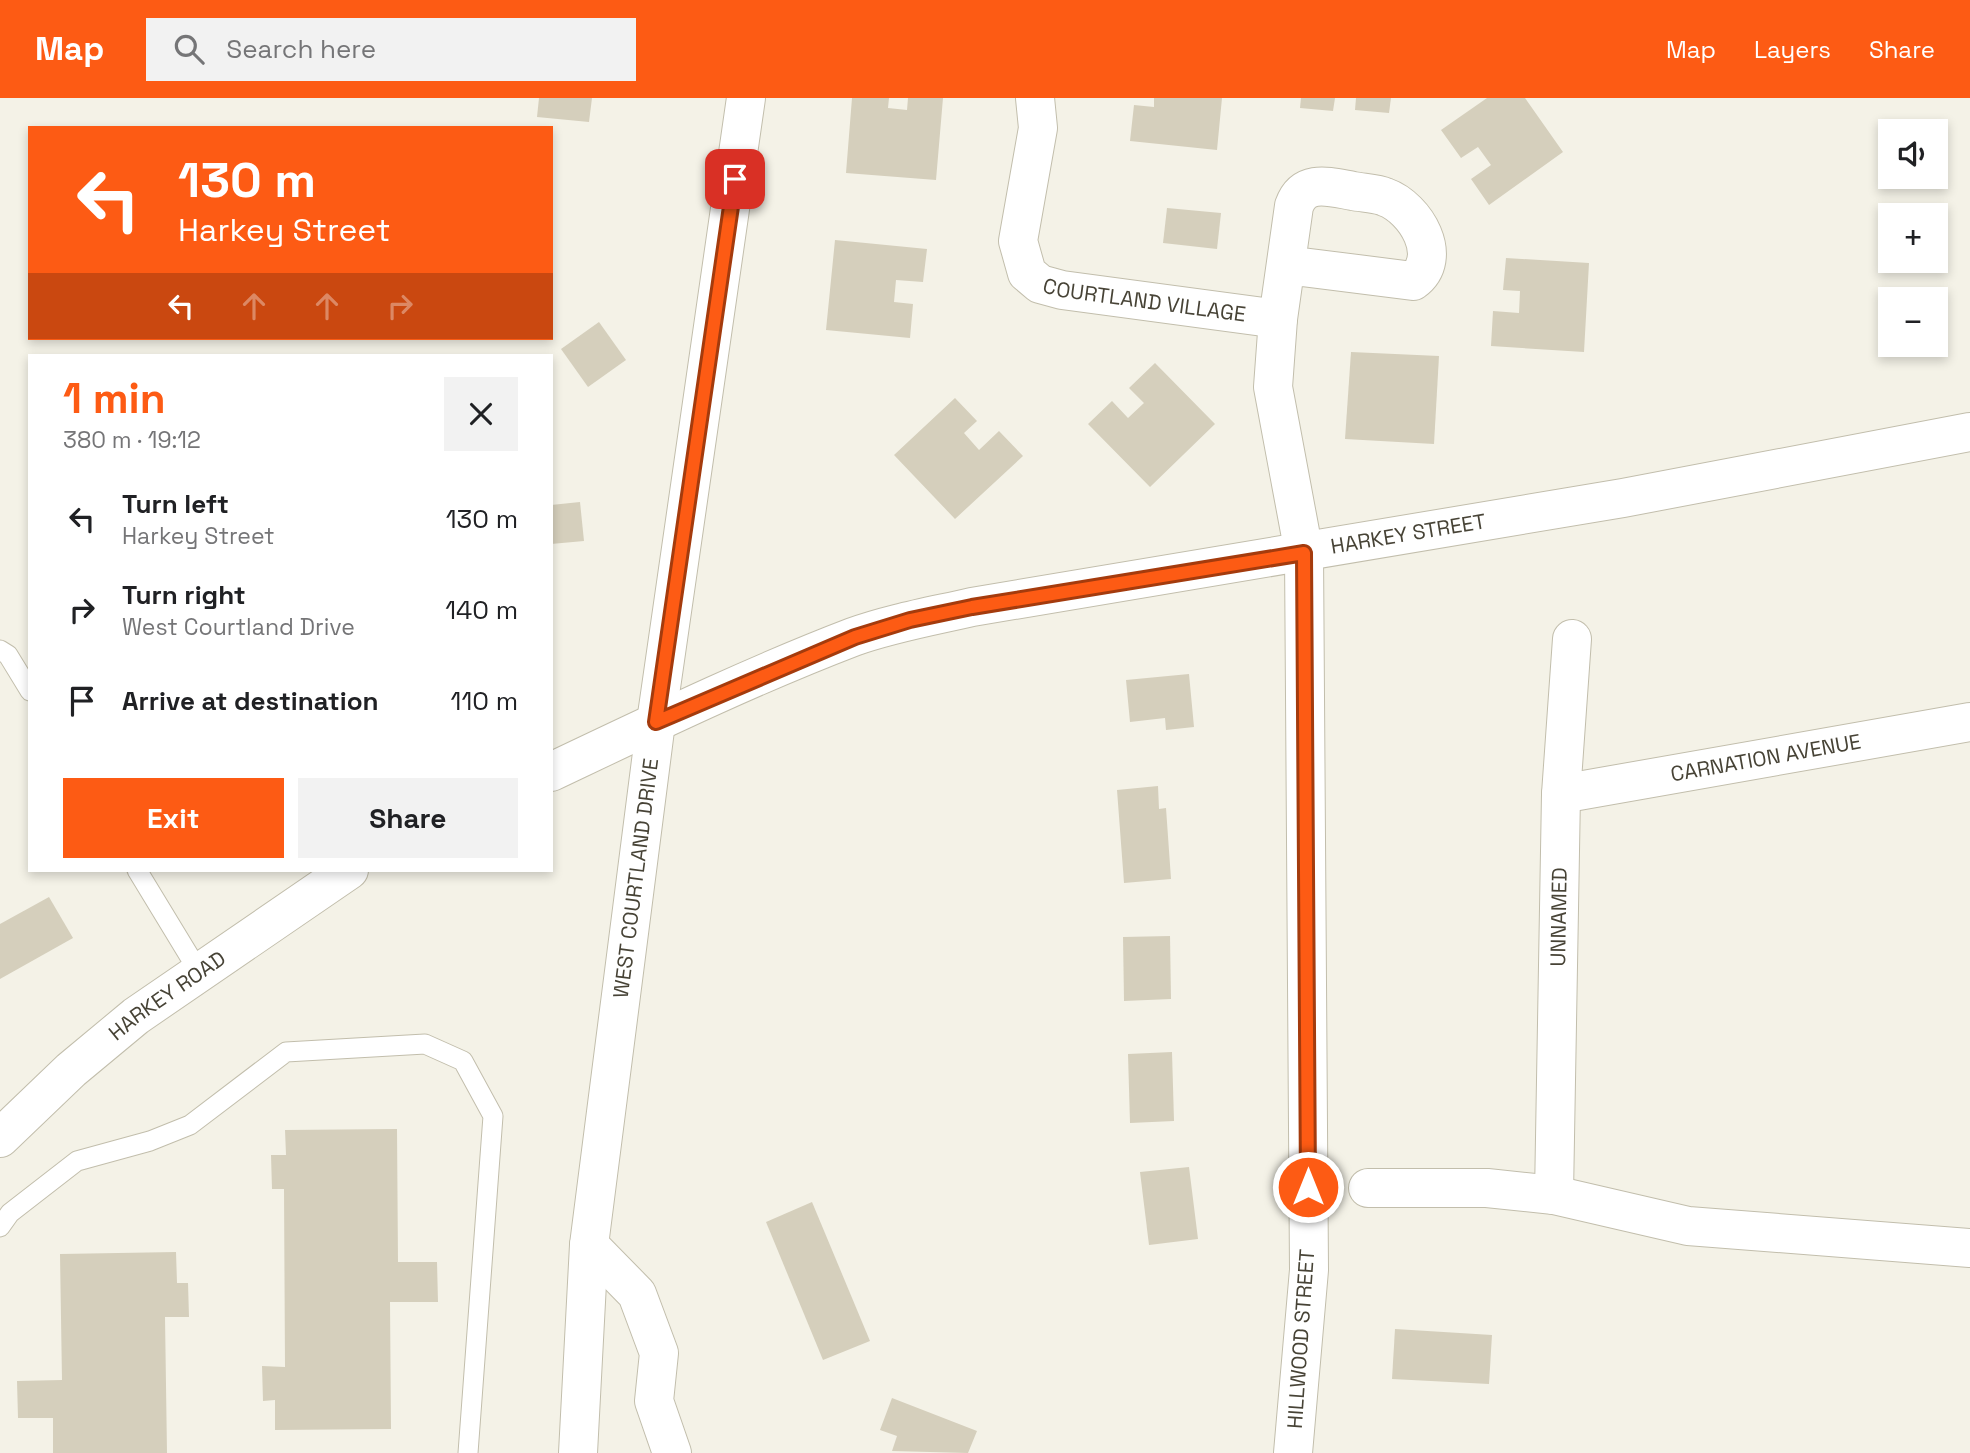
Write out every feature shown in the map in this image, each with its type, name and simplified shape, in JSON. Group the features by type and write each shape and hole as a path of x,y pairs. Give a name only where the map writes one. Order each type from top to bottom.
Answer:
{"street":[{"name":"WEST COURTLAND DRIVE","path":"578,1453 589,1245 656,722 747,98"},
{"name":"COURTLAND VILLAGE","path":"1035,98 1038,128 1018,241 1027,273 1040,284 1062,290 1278,319"},
{"name":"COURTLAND VILLAGE","path":"1286,265 1278,319 1273,387 1304,553"},
{"name":"HARKEY STREET","path":"656,722 855,637 910,620 972,607 1623,498 1970,432"},
{"name":"HILLWOOD STREET","path":"1293,1453 1308,1270 1304,553"},
{"name":"UNNAMED","path":"1554,1195 1561,794 1572,639"},
{"path":"553,771 656,722"},
{"name":"CARNATION AVENUE","path":"1561,794 1970,722"},
{"name":"HARKEY ROAD","path":"0,1138 71,1070 136,1016 346,872"},
{"path":"1368,1188 1487,1188 1554,1195 1688,1226 1970,1248"},
{"path":"589,1245 637,1294 659,1353 653,1401 672,1453"}],"lane":[{"path":"0,650 8,655 28,688"},
{"path":"138,872 199,972"},
{"path":"0,1227 10,1213 77,1161 150,1141 190,1125 286,1052 425,1044 463,1061 493,1116 468,1453"}],"building":[{"path":"539,98 592,98 589,122 537,117"},
{"path":"852,98 889,98 888,108 907,110 908,98 943,98 936,180 846,173"},
{"path":"1154,98 1222,98 1217,150 1130,141 1134,105 1154,107"},
{"path":"1301,98 1335,98 1333,111 1300,108"},
{"path":"1356,98 1391,98 1389,113 1355,110"},
{"path":"1487,98 1525,98 1563,152 1489,205 1471,179 1491,165 1478,147 1461,158 1441,130"},
{"path":"1167,208 1221,213 1217,249 1163,243"},
{"path":"835,240 927,249 923,282 896,280 894,302 913,304 910,338 826,330"},
{"path":"1506,258 1589,263 1584,352 1491,346 1493,311 1519,313 1520,291 1503,290"},
{"path":"599,322 626,360 588,387 561,349"},
{"path":"1351,352 1439,356 1434,444 1345,439"},
{"path":"1155,363 1215,424 1150,487 1088,424 1112,401 1128,418 1144,403 1129,388"},
{"path":"955,398 977,421 964,433 979,450 999,431 1023,456 955,519 894,455"},
{"path":"580,502 584,541 553,544 553,505"},
{"path":"1189,674 1194,727 1166,730 1165,718 1130,722 1126,680"},
{"path":"1158,786 1159,809 1166,808 1171,879 1124,883 1117,790"},
{"path":"49,897 73,938 0,979 0,924"},
{"path":"1170,936 1171,999 1124,1001 1123,937"},
{"path":"1172,1052 1174,1121 1130,1123 1128,1054"},
{"path":"397,1129 398,1262 437,1262 438,1302 390,1302 391,1429 275,1430 275,1400 263,1401 262,1366 285,1367 284,1189 272,1189 271,1155 286,1155 285,1130"},
{"path":"1189,1167 1198,1239 1149,1245 1140,1172"},
{"path":"812,1202 870,1341 823,1360 766,1222"},
{"path":"176,1252 177,1283 188,1283 189,1317 165,1317 167,1453 53,1453 53,1418 18,1418 17,1381 62,1380 60,1254"},
{"path":"1395,1329 1492,1335 1489,1384 1392,1379"},
{"path":"892,1398 977,1431 968,1453 892,1451 897,1436 880,1430"}],"route":[{"path":"735,179 656,722 855,637 910,620 972,607 1304,553 1308,1187"}]}
